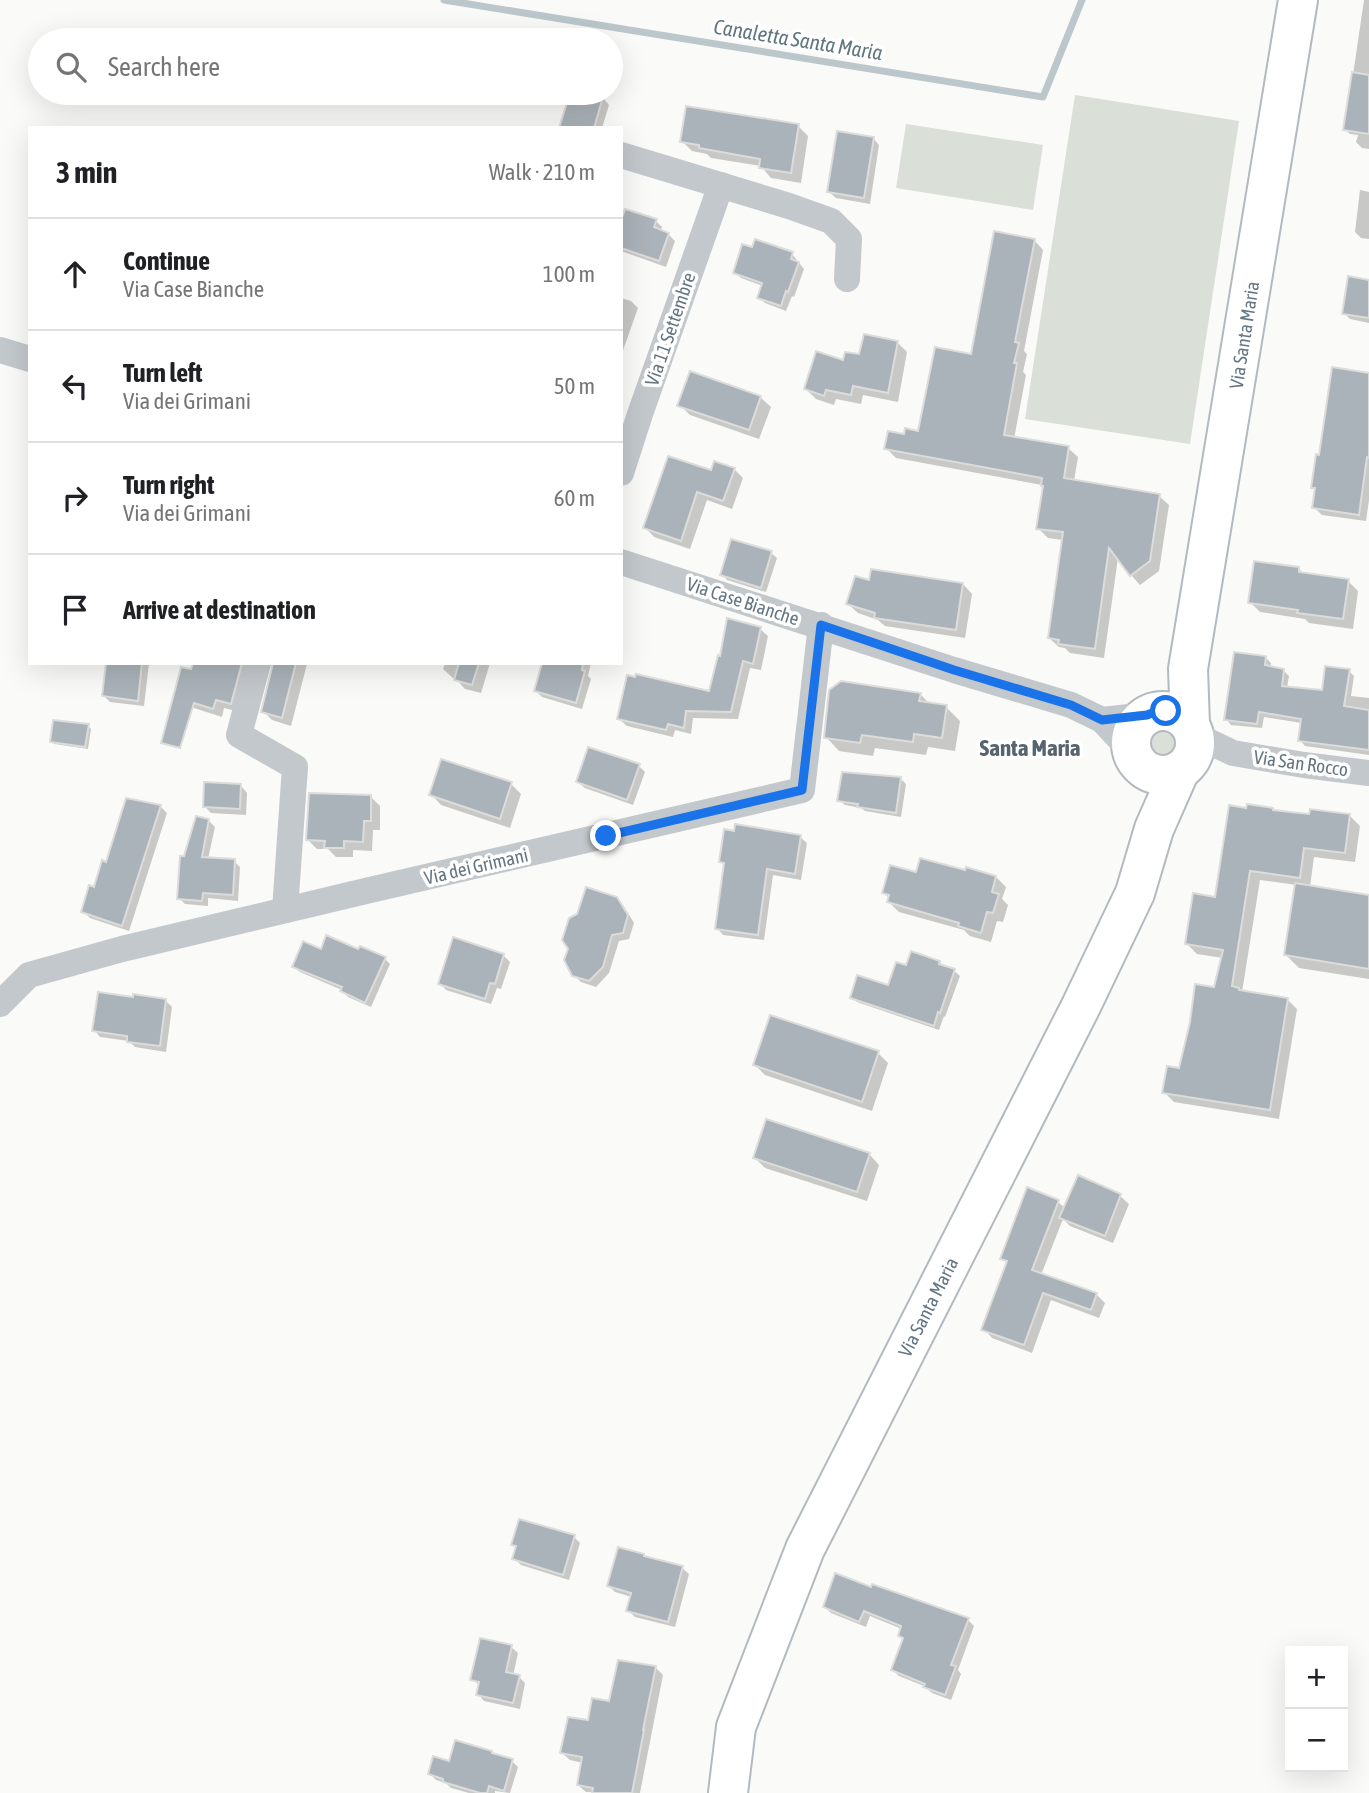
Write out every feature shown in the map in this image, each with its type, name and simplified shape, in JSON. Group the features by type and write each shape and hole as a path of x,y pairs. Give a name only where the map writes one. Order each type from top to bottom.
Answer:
{"main road":[{"name":"Via Santa Maria","path":"729,1793 736,1727 805,1549 1081,1006 1135,893 1154,829 1187,748 1188,669 1298,0"},
{"name":"Via Santa Maria","path":"1154,829 1131,741 1133,731 1138,722 1151,713 1188,669"},
{"path":"1137,759 1150,772 1170,774 1187,748 1176,713 1151,713"}],"street":[{"path":"623,156 831,221 849,239 848,279"},
{"name":"Via 11 Settembre","path":"623,466 721,185"},
{"path":"0,350 28,358"},
{"name":"Via Case Bianche","path":"623,563 1071,705 1102,720 1137,759"},
{"name":"Via dei Grimani","path":"0,1004 29,975 122,949 802,790 821,625"},
{"path":"257,665 239,735 295,766 285,910"},
{"path":"1102,720 1151,713"},
{"name":"Via San Rocco","path":"1187,748 1369,772"}],"green space":[{"path":"1075,95 1239,121 1190,444 1025,419"},
{"path":"906,124 1043,145 1033,210 896,188"},
{"path":"1162,730 1171,734 1175,743 1171,752 1162,756 1153,752 1149,743 1153,734"}],"building":[{"path":"1352,72 1369,75 1369,134 1343,130"},
{"path":"566,105 601,105 595,126 560,126"},
{"path":"686,106 799,124 791,173 759,168 760,159 680,142"},
{"path":"837,131 874,137 864,198 827,192"},
{"path":"625,209 657,219 654,227 669,233 659,261 623,249"},
{"path":"994,231 1035,239 1015,342 1019,343 1014,363 1017,363 1004,435 1069,446 1064,478 1160,494 1150,561 1130,576 1109,548 1095,649 1058,644 1059,640 1048,638 1063,532 1036,529 1042,478 884,449 888,431 904,434 905,428 918,431 935,347 971,354"},
{"path":"755,239 793,252 791,259 799,262 781,306 757,298 762,283 733,273 742,244 752,247"},
{"path":"1348,276 1369,280 1369,318 1342,314"},
{"path":"864,334 898,341 888,393 853,386 851,395 826,390 824,396 804,389 816,351 843,360 845,352 859,354"},
{"path":"1332,367 1369,373 1369,458 1367,457 1359,515 1312,508 1315,488 1311,488 1316,454 1319,455"},
{"path":"690,371 761,396 749,430 677,406"},
{"path":"668,456 711,470 714,461 735,468 723,501 697,492 681,541 643,528"},
{"path":"731,539 772,551 761,588 720,575"},
{"path":"1254,561 1299,567 1299,572 1349,579 1343,619 1248,603"},
{"path":"871,569 963,583 956,630 874,618 875,613 846,604 855,576 869,580"},
{"path":"727,618 761,627 753,664 743,661 731,712 686,711 684,728 668,724 666,730 617,719 627,675 635,677 636,674 709,691 718,655 720,656"},
{"path":"1234,652 1266,656 1265,665 1284,669 1282,686 1322,690 1325,666 1350,669 1344,706 1369,710 1369,750 1298,741 1301,719 1259,712 1257,724 1224,720"},
{"path":"106,665 142,665 138,701 102,696"},
{"path":"192,665 241,665 231,704 216,700 213,709 194,703 180,748 161,743 181,667 191,669"},
{"path":"273,665 295,665 282,718 261,712"},
{"path":"458,665 478,665 472,685 454,680"},
{"path":"541,665 583,665 582,670 585,671 576,703 534,691"},
{"path":"841,681 921,693 919,701 947,705 942,738 914,734 913,742 862,735 860,743 824,738 829,690"},
{"path":"53,720 89,724 85,747 50,742"},
{"path":"588,747 640,764 627,800 576,782"},
{"path":"441,759 512,782 500,819 429,795"},
{"path":"842,772 901,777 896,813 837,801"},
{"path":"204,782 241,784 240,809 203,807"},
{"path":"309,793 371,795 371,821 364,821 363,842 344,841 344,848 324,848 325,841 306,840"},
{"path":"126,798 161,805 122,926 81,912 89,885 94,887 102,860 106,862"},
{"path":"1247,804 1309,814 1310,809 1350,814 1345,853 1304,848 1300,878 1250,871 1232,986 1239,990 1288,998 1270,1110 1162,1093 1167,1066 1179,1068 1190,1022 1195,984 1214,987 1223,950 1185,944 1193,893 1215,897 1229,805 1246,808"},
{"path":"196,816 209,819 202,857 235,859 233,895 203,893 202,901 177,899 180,856 184,856"},
{"path":"735,824 801,835 795,874 767,869 758,935 715,929 724,863 719,862 724,829 734,831"},
{"path":"920,858 996,876 992,892 999,894 993,913 987,912 981,933 958,926 959,923 887,902 889,895 882,893 890,865 916,872"},
{"path":"1295,883 1369,895 1369,969 1284,955"},
{"path":"586,887 617,897 628,915 623,933 612,935 603,967 589,981 572,976 564,960 568,949 562,940 569,918 577,914"},
{"path":"326,935 358,949 360,946 386,957 365,1003 340,991 342,987 292,967 303,941 321,949"},
{"path":"453,937 504,954 495,984 490,983 485,999 438,984"},
{"path":"911,951 955,969 934,1026 850,998 857,975 888,985 896,962 906,965"},
{"path":"98,992 166,999 160,1046 127,1042 127,1036 92,1031"},
{"path":"770,1015 879,1051 862,1102 753,1065"},
{"path":"766,1119 870,1153 857,1192 753,1158"},
{"path":"1078,1175 1121,1194 1105,1236 1059,1218"},
{"path":"1027,1187 1059,1200 1032,1270 1097,1293 1091,1310 1043,1293 1024,1345 981,1330 1007,1261 1000,1259"},
{"path":"519,1519 575,1535 563,1575 512,1559 516,1546 511,1545"},
{"path":"618,1547 683,1566 668,1622 626,1611 631,1593 607,1586"},
{"path":"835,1573 969,1618 951,1665 956,1666 945,1695 891,1670 903,1638 898,1636 901,1626 864,1611 859,1622 823,1607"},
{"path":"480,1638 512,1645 506,1672 520,1675 513,1703 476,1695 479,1682 470,1680"},
{"path":"618,1660 656,1666 632,1793 592,1793 593,1788 577,1785 582,1757 560,1753 568,1717 588,1720 592,1698 609,1701"},
{"path":"455,1740 513,1759 504,1791 489,1786 487,1793 480,1793 443,1782 443,1779 428,1774 433,1756 449,1761"}],"waterway":[{"name":"Canaletta Santa Maria","path":"444,0 617,28"},
{"name":"Canaletta Santa Maria","path":"623,29 1043,97 1082,0"}],"district":[{"name":"Santa Maria","path":"1030,748"}],"route":[{"path":"606,836 802,790 821,625 954,670 1071,705 1102,720 1166,711"}]}
